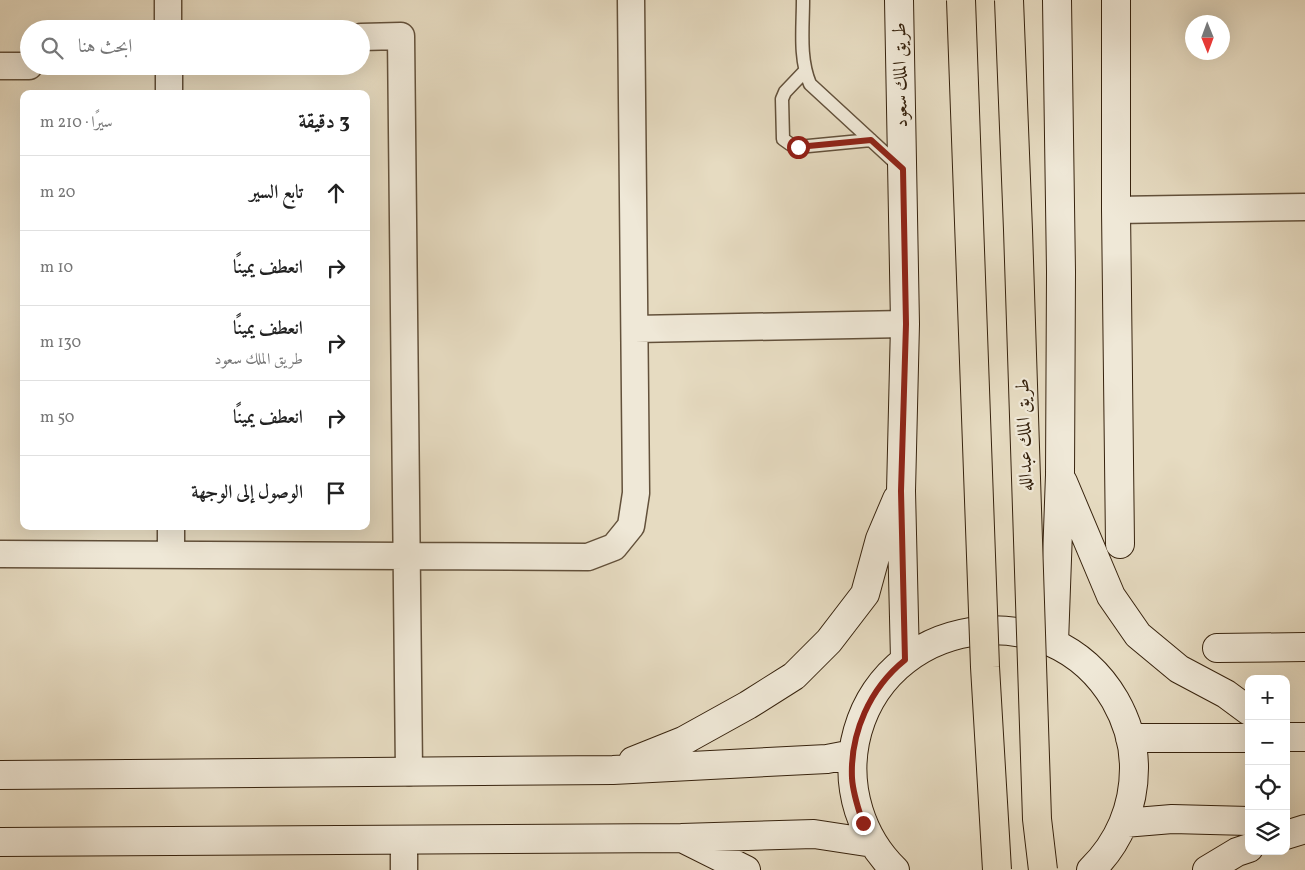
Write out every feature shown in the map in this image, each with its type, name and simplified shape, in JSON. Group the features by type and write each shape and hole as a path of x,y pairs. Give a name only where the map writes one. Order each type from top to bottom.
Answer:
{"main road":[{"name":"طريق الملك سعود","path":"899,0 906,324 901,491 905,660"},
{"path":"961,0 985,667 997,870"},
{"name":"طريق الملك عبدالله","path":"1009,0 1019,240 1037,819 1043,870"},
{"path":"1054,643 1060,475 1057,0"},
{"path":"1116,0 1116,210 1120,544"},
{"path":"1060,475 1111,596 1138,635 1179,669 1226,694 1245,708"},
{"path":"613,770 682,741 748,705 794,676 829,641 865,594 880,539 901,491"},
{"path":"895,870 886,862 873,843 863,823 856,801 852,778 853,754 858,730 866,708 879,687 895,669 914,653 935,641 958,633 982,630 1007,630 1031,634 1054,643 1075,655 1094,670 1109,689 1121,710 1134,757 1134,782 1124,823 1105,854 1091,870"},
{"path":"1217,648 1305,647"},
{"path":"1290,737 1305,737"},
{"path":"1130,738 1245,738"},
{"path":"0,775 613,770 827,759 853,754"},
{"path":"1124,823 1172,818 1245,821"},
{"path":"1290,822 1305,822"},
{"path":"1290,834 1305,829"},
{"path":"0,842 681,838 814,834 873,843"},
{"path":"681,838 746,870"},
{"path":"1207,870 1245,849"}],"street":[{"path":"168,0 168,20"},
{"path":"0,554 588,557 614,547 631,526 636,493 631,0"},
{"path":"370,37 401,36 410,772"},
{"path":"0,66 20,66"},
{"path":"169,75 169,90"},
{"path":"1116,210 1305,207"},
{"path":"634,329 906,324"},
{"path":"171,530 171,555"},
{"path":"404,840 404,870"}],"lane":[{"path":"803,0 803,51 805,71 810,84 903,169"},
{"path":"805,71 785,92 782,99 783,139 798,147 871,140"}],"route":[{"path":"798,147 871,140 903,169 906,324 901,491 905,660 879,687 866,708 858,730 853,754 852,778 856,801 863,823"}]}
